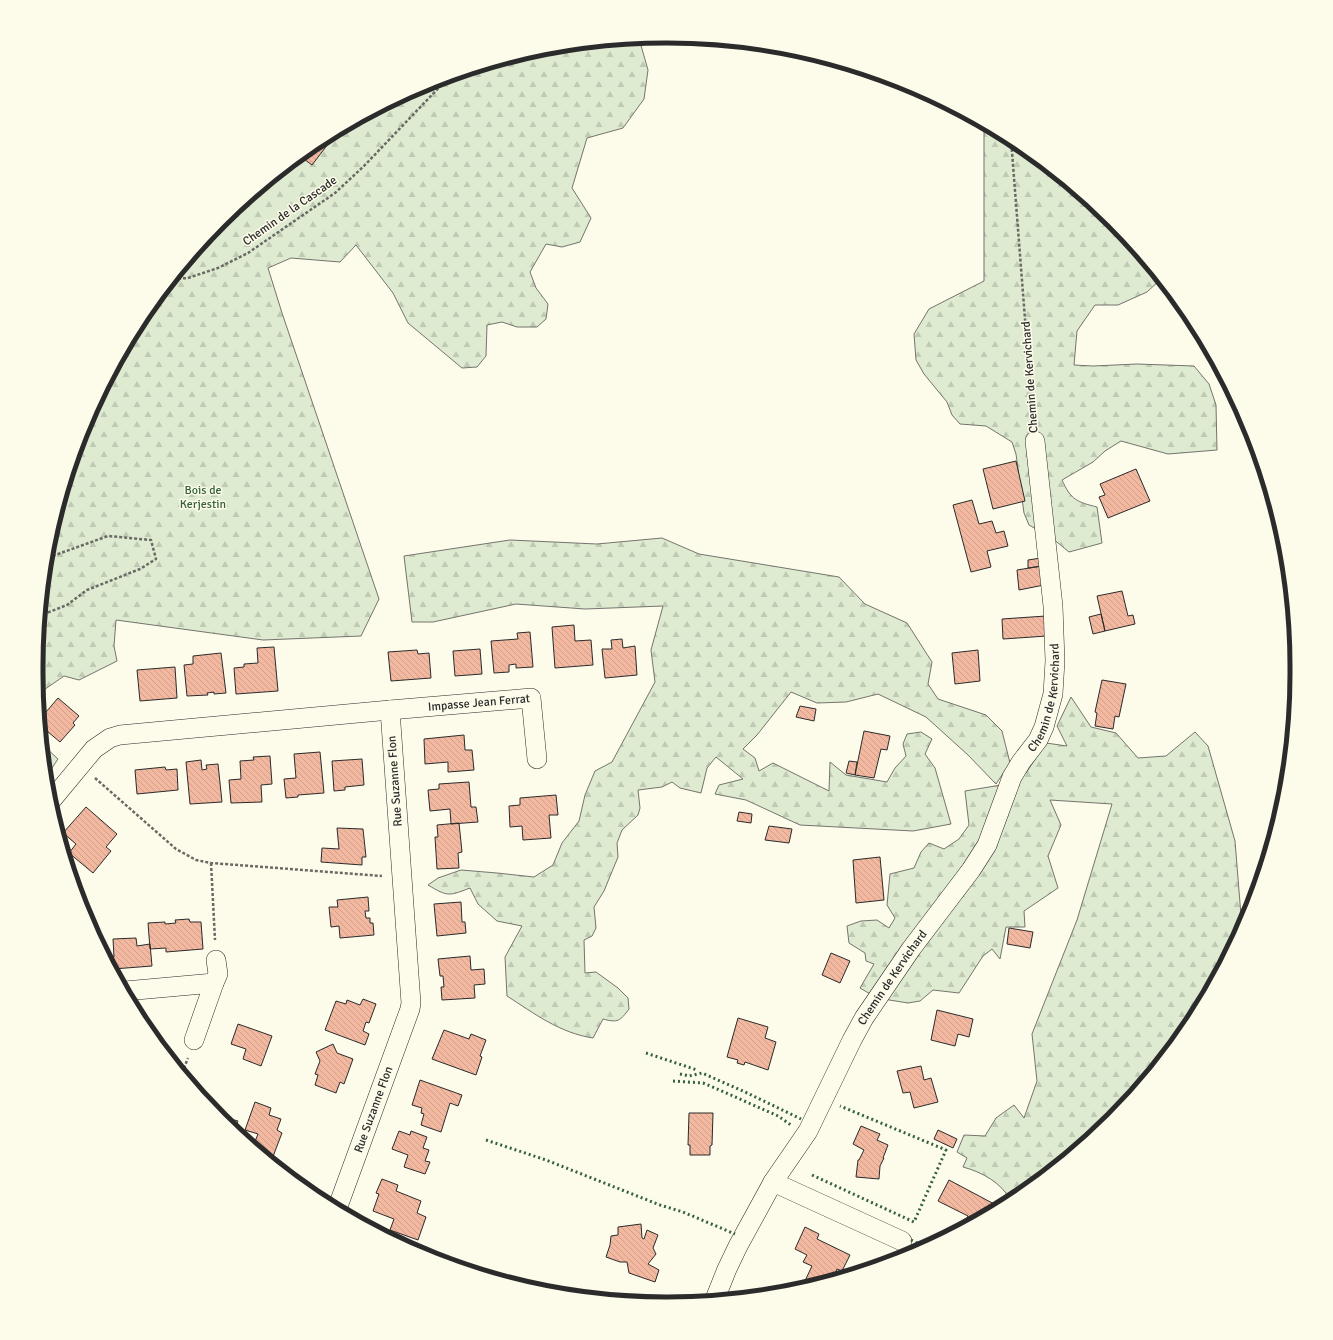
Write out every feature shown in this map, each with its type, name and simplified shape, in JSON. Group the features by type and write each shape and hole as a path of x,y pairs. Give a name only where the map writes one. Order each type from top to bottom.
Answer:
{"street":[{"name":"Chemin de Kervichard","path":"717,1295 727,1269 773,1182 808,1131 864,1018 911,949 987,846 1012,778 1021,762 1038,740 1044,726 1053,694 1055,661 1053,606 1035,441"},
{"name":"Impasse Jean Ferrat","path":"390,710 532,698 537,759"},
{"path":"55,796 81,766 94,748 110,738 120,735 390,710"},
{"name":"Rue Suzanne Flon","path":"339,1203 410,1009 411,995 390,710"},
{"path":"194,1040 218,974 216,960"},
{"path":"130,991 214,983"},
{"path":"773,1182 902,1241"}],"path":[{"name":"Chemin de la Cascade","path":"179,279 188,278 218,268 248,253 335,193 364,166 441,85"},
{"name":"Chemin de Kervichard","path":"1013,148 1035,441"},
{"path":"45,614 67,605 87,590 140,569 156,559 151,540 108,536 53,556"},
{"path":"81,766 176,849 196,860 211,863 402,877"},
{"path":"211,863 216,960"}],"green space":[{"name":"Bois de Kerjestin","path":"640,44 648,70 644,99 623,128 587,138 572,188 591,218 580,242 562,247 546,244 530,272 536,288 548,304 546,319 537,327 517,327 502,322 487,325 486,356 477,367 462,368 408,323 393,293 356,245 340,262 291,258 268,268 379,599 361,636 263,640 116,620 114,646 117,661 79,680 64,676 43,690 44,626 48,585 64,505 76,466 90,428 107,391 127,355 148,320 198,255 255,198 287,172 320,148 391,107 428,90 505,64 585,48"},
{"path":"984,131 1013,148 1078,198 1135,255 1157,282 1147,292 1118,305 1095,305 1077,331 1074,365 1093,366 1137,364 1194,366 1209,384 1216,405 1217,450 1168,454 1121,441 1105,451 1093,462 1062,480 1068,492 1075,499 1097,507 1102,543 1069,552 1052,538 1029,525 1024,513 1016,454 1012,442 986,426 960,424 952,415 947,402 924,374 916,360 914,334 929,309 984,281"},
{"path":"662,538 699,554 839,577 865,604 907,623 932,662 928,684 938,699 986,715 1002,731 1010,763 996,784 968,755 926,717 878,694 846,702 817,703 791,692 757,735 743,749 755,758 759,771 773,763 829,791 830,762 846,775 887,782 895,768 906,756 903,744 907,734 921,732 932,739 925,754 935,768 951,824 913,831 800,825 746,800 715,794 719,785 743,779 716,757 707,768 701,793 680,788 672,782 662,787 638,790 640,808 638,815 622,830 617,843 618,857 604,891 594,907 596,928 592,936 584,940 585,973 596,972 618,988 628,998 629,1009 618,1020 612,1021 603,1019 593,1038 570,1032 548,1022 507,996 505,957 522,926 497,921 478,904 470,888 457,893 449,894 440,892 428,885 438,878 461,870 534,877 553,865 562,843 579,821 585,795 595,771 612,762 655,682 651,650 663,606 585,609 516,604 433,622 412,622 404,556 510,540 597,544"},
{"path":"1071,697 1091,727 1116,733 1138,758 1166,756 1195,732 1208,746 1235,841 1241,916 1226,949 1185,1020 1135,1085 1078,1142 1046,1168 1007,1195 991,1179 963,1167 967,1158 957,1152 964,1135 985,1136 996,1118 1014,1105 1024,1118 1037,1081 1032,1034 1077,920 1112,804 1050,800 1061,825 1048,856 1058,888 1024,911 1025,927 1006,927 1000,959 992,949 983,956 959,993 933,990 920,1001 908,1003 877,998 860,988 874,964 866,961 865,953 849,943 847,926 861,921 877,920 889,928 895,918 887,905 890,874 914,868 921,852 929,843 944,849 959,839 969,825 965,791 1001,785 1026,773 1046,743 1067,746 1057,726"},
{"path":"47,749 58,759 51,770"}],"building":[{"path":"329,142 312,165 304,159"},
{"path":"1016,461 1025,501 993,509 983,469"},
{"path":"1136,469 1150,501 1108,518 1099,497 1105,495 1100,484"},
{"path":"972,500 979,524 992,521 996,533 1004,531 1008,546 987,551 991,567 971,572 953,505"},
{"path":"1041,558 1042,566 1028,568 1028,560"},
{"path":"1042,566 1044,585 1019,590 1017,570"},
{"path":"1122,591 1128,616 1133,615 1135,624 1105,631 1097,596"},
{"path":"1101,614 1105,631 1093,634 1089,617"},
{"path":"1046,616 1047,636 1003,639 1002,619"},
{"path":"574,625 575,641 591,640 593,665 555,668 552,627"},
{"path":"530,632 533,667 516,668 516,664 509,665 509,672 494,673 491,641 518,639 517,633"},
{"path":"622,639 623,648 635,646 637,675 605,678 602,649 612,649 611,640"},
{"path":"274,647 278,691 236,694 234,668 244,667 244,664 258,663 257,648"},
{"path":"480,649 482,674 455,676 453,651"},
{"path":"417,650 418,654 429,653 431,678 391,681 388,652"},
{"path":"978,650 980,681 955,684 952,653"},
{"path":"221,653 226,693 214,694 214,692 207,693 208,695 187,696 184,665 193,664 193,656"},
{"path":"175,667 177,698 140,701 137,670"},
{"path":"1102,680 1126,684 1119,717 1115,716 1113,729 1095,726 1097,713 1095,712"},
{"path":"58,698 79,716 73,723 75,725 60,742 46,730 44,714"},
{"path":"800,706 816,709 814,721 796,717"},
{"path":"864,731 890,736 887,750 881,749 874,778 855,775"},
{"path":"464,735 465,750 472,750 474,770 448,772 448,762 425,764 424,739"},
{"path":"320,752 324,793 298,795 298,797 286,798 284,779 296,778 294,754"},
{"path":"270,756 272,784 261,785 262,802 231,803 229,780 241,779 240,761 254,760 253,757"},
{"path":"362,759 364,785 345,787 345,790 334,791 332,761"},
{"path":"201,760 202,770 207,769 206,765 218,764 222,802 190,804 186,762"},
{"path":"849,761 857,762 855,775 846,773"},
{"path":"165,767 166,770 177,769 178,790 137,794 135,770"},
{"path":"469,782 471,807 476,807 478,822 451,824 450,809 430,811 428,790 439,789 439,784"},
{"path":"556,795 558,815 549,815 551,838 523,840 522,826 510,827 509,806 520,805 520,798"},
{"path":"86,807 117,834 106,847 111,851 93,873 70,854 76,844 63,833"},
{"path":"739,812 752,814 751,823 737,821"},
{"path":"459,823 462,852 458,853 459,868 437,869 435,837 438,837 437,825"},
{"path":"769,826 792,829 789,843 765,840"},
{"path":"337,828 363,829 366,857 362,857 362,865 321,862 322,848 339,849"},
{"path":"880,857 884,900 856,903 853,860"},
{"path":"368,897 369,911 365,911 366,918 370,918 370,923 373,923 374,935 340,938 339,926 331,927 329,907 338,907 337,900"},
{"path":"461,902 462,922 465,922 466,933 437,936 434,904"},
{"path":"189,919 190,922 201,922 203,949 166,952 166,948 150,949 148,923 176,923 175,920"},
{"path":"1009,928 1033,932 1030,948 1007,944"},
{"path":"136,938 137,946 150,944 152,966 118,969 111,957 114,957 113,939"},
{"path":"831,953 850,961 840,983 822,975"},
{"path":"470,956 471,970 484,969 485,984 474,985 475,998 442,1000 441,987 444,987 443,976 440,976 438,959"},
{"path":"363,999 376,1004 369,1023 366,1022 363,1031 369,1034 365,1045 325,1030 336,1001 346,1004 347,1000 360,1005"},
{"path":"937,1010 973,1019 969,1037 958,1034 955,1046 931,1040"},
{"path":"738,1018 768,1027 765,1038 776,1042 768,1070 745,1062 744,1065 737,1063 738,1060 727,1057"},
{"path":"238,1024 272,1036 261,1066 243,1059 246,1049 231,1044"},
{"path":"444,1030 469,1039 471,1034 486,1040 480,1056 482,1057 476,1075 432,1059"},
{"path":"333,1044 337,1053 353,1059 344,1084 340,1082 336,1093 315,1085 318,1075 315,1074 320,1061 316,1052"},
{"path":"921,1066 924,1080 931,1078 938,1102 914,1108 910,1092 903,1093 897,1071"},
{"path":"420,1080 462,1095 458,1106 450,1103 441,1132 421,1125 424,1114 421,1113 422,1108 412,1105"},
{"path":"255,1102 271,1108 269,1115 281,1119 277,1130 282,1133 273,1157 255,1142 258,1134 245,1130"},
{"path":"689,1113 713,1113 712,1145 710,1146 710,1155 690,1155 690,1145 688,1145"},
{"path":"231,1119 238,1121 237,1124"},
{"path":"861,1126 880,1134 877,1140 888,1145 880,1166 879,1179 856,1177 858,1160 864,1150 853,1144"},
{"path":"938,1130 957,1139 953,1148 934,1139"},
{"path":"399,1131 410,1135 411,1131 427,1137 423,1148 429,1150 425,1161 430,1162 425,1174 404,1167 408,1155 392,1149"},
{"path":"382,1179 398,1185 396,1191 421,1201 417,1213 426,1217 418,1240 390,1230 394,1219 373,1211 379,1194 376,1193"},
{"path":"949,1180 994,1204 966,1220 968,1216 938,1201"},
{"path":"641,1224 642,1238 644,1239 647,1230 658,1235 653,1248 656,1254 648,1264 659,1270 655,1282 629,1273 627,1262 620,1262 606,1257 611,1236 618,1235 618,1227"},
{"path":"805,1227 819,1234 817,1239 850,1255 842,1271 837,1269 835,1274 805,1281 812,1266 803,1262 807,1255 795,1249"}],"hedge":[{"path":"646,1053 697,1070"},
{"path":"680,1074 689,1076 702,1073 801,1119"},
{"path":"673,1081 703,1083 778,1116 791,1125"},
{"path":"812,1175 914,1222 946,1150 840,1106"},
{"path":"486,1140 546,1160 660,1205 683,1212 735,1234"},
{"path":"911,1240 919,1244"}]}
